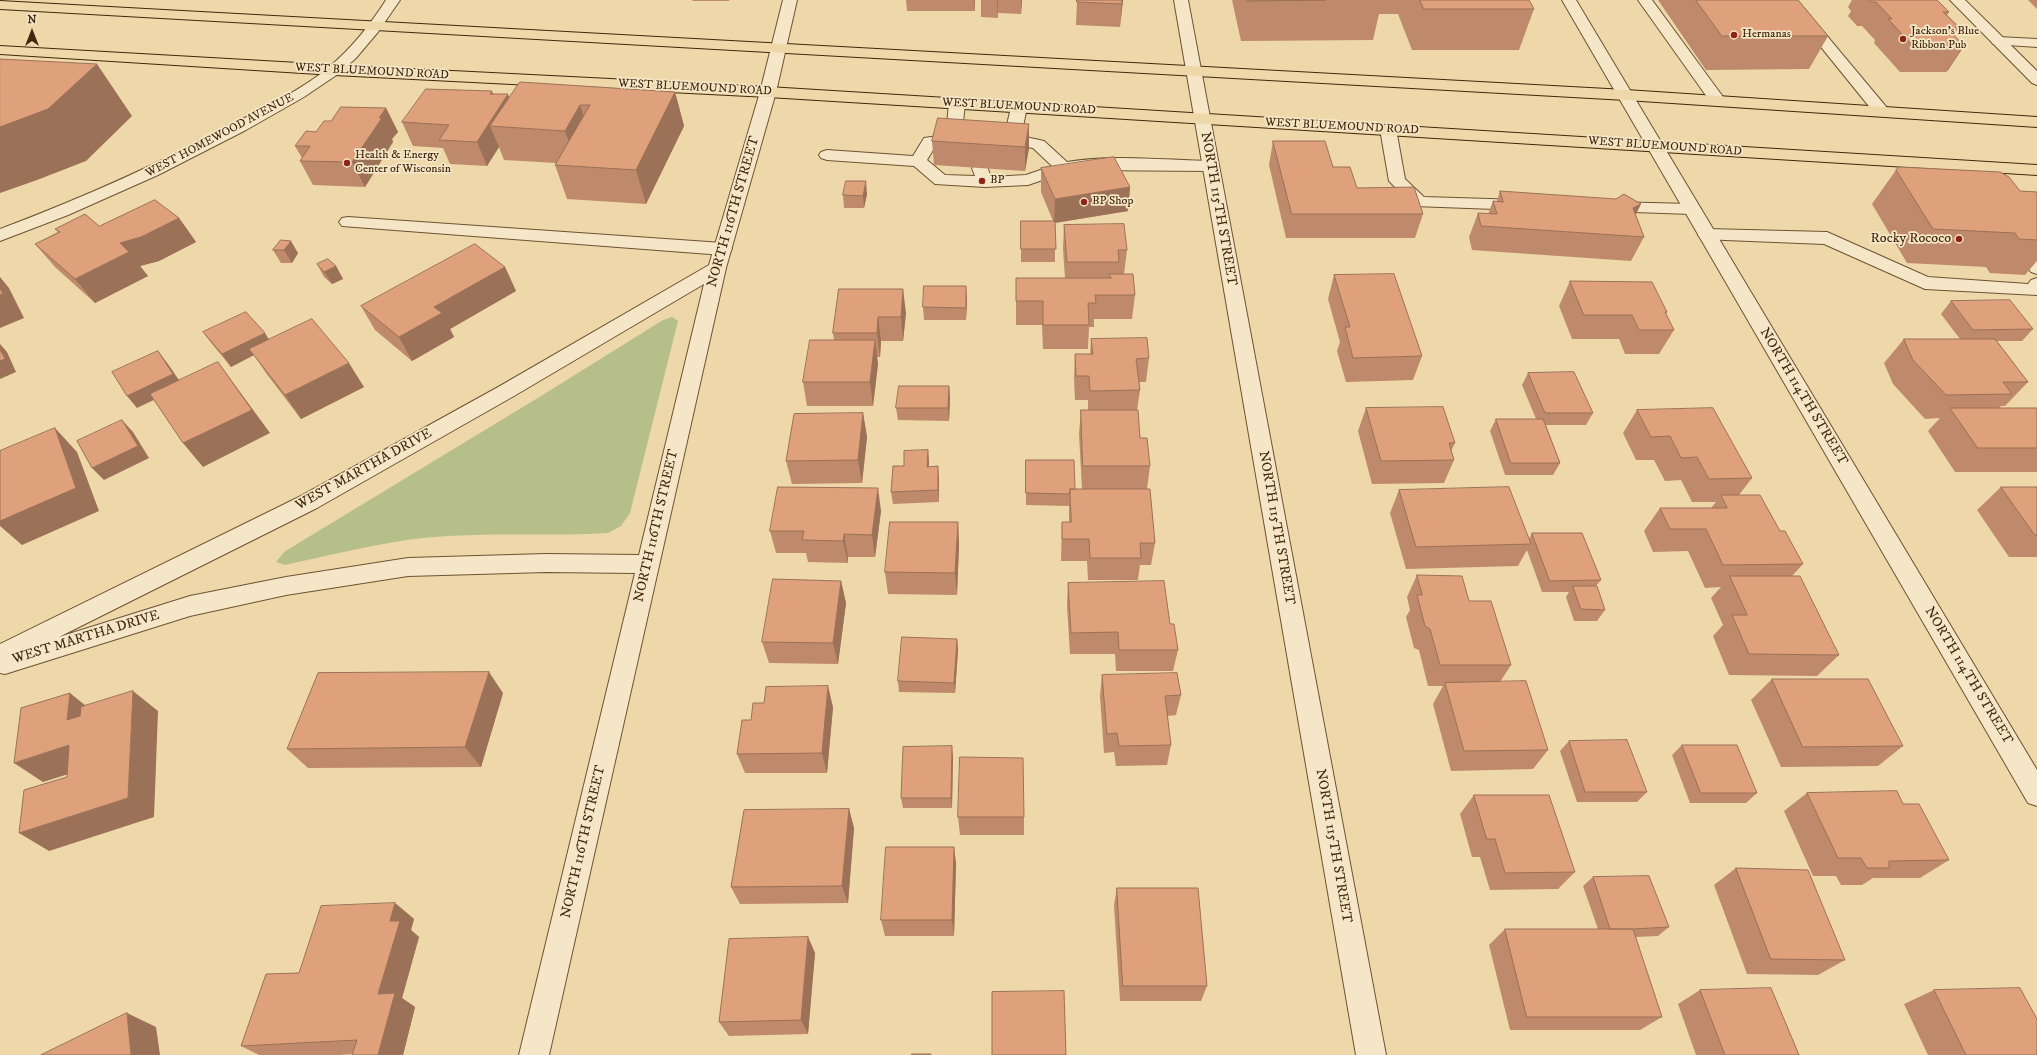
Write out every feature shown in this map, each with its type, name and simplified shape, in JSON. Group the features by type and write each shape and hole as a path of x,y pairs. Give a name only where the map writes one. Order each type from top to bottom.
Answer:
{"main road":[{"path":"0,5 1626,95 2037,122"},
{"name":"WEST BLUEMOUND ROAD","path":"0,50 334,70 768,92 2037,170"}],"street":[{"name":"WEST HOMEWOOD AVENUE","path":"0,235 54,216 190,154 307,89 334,70 377,26 393,0"},
{"name":"NORTH 116TH STREET","path":"534,1055 720,259 768,92 790,0"},
{"name":"NORTH 115TH STREET","path":"1181,0 1371,1055"},
{"name":"NORTH 114TH STREET","path":"1569,0 2037,794"},
{"path":"1645,0 1718,101"},
{"path":"1790,0 1882,112"},
{"path":"1957,0 2036,79"},
{"path":"1998,41 2037,43"},
{"path":"954,138 957,104"},
{"path":"1012,139 1019,107"},
{"path":"1388,129 1397,181 1420,202 1537,205"},
{"path":"918,161 930,141 954,138 1012,139 1038,144 1063,168"},
{"path":"827,156 918,161 940,180 983,175 1028,180 1063,168 1080,165 1131,164 1210,166"},
{"path":"1967,166 1979,183"},
{"path":"1591,206 1692,209"},
{"path":"348,222 720,259"},
{"path":"1707,235 1828,238 1925,284 2033,290 2037,284"},
{"path":"2026,252 2037,268"},
{"name":"WEST MARTHA DRIVE","path":"0,655 309,502 500,395 720,259"},
{"name":"WEST MARTHA DRIVE","path":"0,666 190,606 286,586 408,567 546,563 649,564"}],"green space":[{"path":"672,317 678,321 630,513 621,526 608,533 432,537 376,545 285,565 276,562 284,552 663,320"}],"building":[{"path":"1077,0 1122,0 1122,4 1077,2"},
{"path":"1247,0 1326,0 1248,1"},
{"path":"1420,0 1529,0 1534,9 1424,9"},
{"path":"1696,0 1798,0 1828,36 1722,36"},
{"path":"1869,0 1937,0 1949,12 1943,12 1959,27 1955,27 1950,31 1964,46 1962,48 1915,48 1888,19 1892,19 1876,2 1871,2"},
{"path":"0,59 97,64 48,109 0,127"},
{"path":"520,82 675,92 636,170 555,165 590,105 580,105 565,131 490,126"},
{"path":"426,89 492,91 490,94 508,94 477,142 439,140 449,125 402,122"},
{"path":"341,107 386,108 379,118 382,118 352,162 300,161 310,146 295,146 306,131 316,132 324,121 331,121"},
{"path":"938,118 1029,124 1025,147 932,141"},
{"path":"1273,141 1325,141 1333,167 1350,167 1357,188 1414,187 1423,214 1292,214"},
{"path":"1114,157 1130,187 1055,199 1041,168"},
{"path":"1900,167 2000,172 2009,177 2020,191 2037,192 2037,240 2019,239 2015,233 1933,229 1896,170"},
{"path":"846,181 866,181 863,196 843,195"},
{"path":"1500,191 1616,199 1624,194 1641,204 1633,208 1644,237 1481,226 1478,213 1497,214 1493,201 1503,202"},
{"path":"155,200 179,218 141,237 120,243 129,252 75,279 35,244 60,232 55,229 85,214 99,226"},
{"path":"1021,221 1055,221 1056,249 1021,249"},
{"path":"1124,224 1127,250 1118,250 1119,262 1067,262 1064,225"},
{"path":"281,240 291,241 284,250 273,250"},
{"path":"475,244 505,267 434,307 442,313 399,337 361,306"},
{"path":"328,259 336,266 324,272 317,264"},
{"path":"1109,274 1133,274 1135,295 1095,295 1096,303 1088,303 1089,325 1043,325 1043,301 1016,301 1016,278 1111,278"},
{"path":"1394,274 1422,356 1353,358 1345,327 1350,327 1334,275"},
{"path":"1570,281 1652,282 1674,330 1639,330 1632,315 1584,315"},
{"path":"924,286 966,286 966,308 923,307"},
{"path":"0,288 3,294 0,295"},
{"path":"839,289 903,289 901,317 878,317 877,333 833,333"},
{"path":"2010,300 2033,329 1973,330 1951,301"},
{"path":"246,312 265,333 222,354 203,332"},
{"path":"312,319 349,363 285,395 249,349"},
{"path":"1147,338 1149,358 1136,359 1140,390 1090,391 1089,376 1076,376 1075,354 1093,354 1091,339"},
{"path":"1904,339 1995,339 2028,382 2003,382 2012,394 1946,395 1913,360"},
{"path":"810,340 875,340 870,382 803,382"},
{"path":"0,349 5,359 0,361"},
{"path":"158,351 173,374 127,396 112,372"},
{"path":"218,362 252,410 183,443 150,394"},
{"path":"1574,372 1593,413 1545,413 1528,373"},
{"path":"899,386 949,386 948,408 896,408"},
{"path":"1443,407 1455,443 1449,443 1454,460 1381,461 1366,408"},
{"path":"1713,408 1752,478 1709,479 1697,457 1681,458 1670,436 1651,437 1637,410"},
{"path":"1950,408 2037,408 2037,448 1978,448"},
{"path":"1081,410 1138,410 1140,438 1147,438 1150,466 1083,466"},
{"path":"863,413 858,460 786,461 794,414"},
{"path":"1496,419 1543,419 1560,463 1511,463"},
{"path":"122,420 138,446 92,468 77,441"},
{"path":"55,428 76,488 0,521 0,451"},
{"path":"928,450 927,467 938,466 938,490 891,492 893,466 904,466 904,451"},
{"path":"1026,460 1074,460 1075,489 1070,489 1070,494 1026,493"},
{"path":"778,487 878,488 872,535 844,534 843,541 802,540 804,531 770,531"},
{"path":"1509,487 1531,544 1416,547 1399,490"},
{"path":"2001,487 2037,487 2037,535 2035,535"},
{"path":"1070,489 1150,489 1155,543 1140,543 1141,558 1090,558 1089,539 1062,539 1062,522 1071,522"},
{"path":"1721,495 1760,495 1780,531 1785,531 1803,564 1723,565 1706,529 1670,529 1660,508 1727,508"},
{"path":"890,522 958,522 955,573 885,572"},
{"path":"1532,533 1582,533 1601,580 1550,581"},
{"path":"1417,575 1462,576 1469,601 1491,601 1511,665 1440,665 1430,629 1425,626 1417,595 1422,595"},
{"path":"1730,576 1800,576 1839,655 1749,654 1732,615 1747,615"},
{"path":"773,579 841,581 833,643 762,642"},
{"path":"1164,581 1170,624 1174,624 1178,650 1119,650 1118,632 1071,633 1068,583"},
{"path":"1573,586 1597,586 1605,610 1581,609"},
{"path":"902,637 957,639 954,683 898,681"},
{"path":"489,672 465,747 287,749 318,673"},
{"path":"1177,673 1181,695 1165,696 1171,745 1119,746 1117,733 1107,734 1102,675"},
{"path":"1772,679 1868,679 1903,746 1803,747"},
{"path":"1526,681 1548,750 1464,751 1445,683"},
{"path":"828,686 822,753 737,754 742,720 751,720 753,703 764,703 766,687"},
{"path":"133,691 128,798 19,833 24,790 67,777 69,745 14,763 21,708 70,693 67,720 80,716 81,707"},
{"path":"1627,740 1647,792 1585,792 1569,741"},
{"path":"1682,745 1737,745 1757,793 1701,793"},
{"path":"952,746 951,798 901,798 903,747"},
{"path":"960,757 1023,758 1024,817 958,817"},
{"path":"1897,791 1903,804 1919,804 1949,860 1889,861 1889,868 1867,868 1861,858 1838,858 1807,793"},
{"path":"1474,795 1549,795 1575,872 1505,873 1495,839 1487,839"},
{"path":"849,809 842,886 731,887 744,810"},
{"path":"886,847 954,847 952,920 881,920"},
{"path":"1736,868 1808,870 1845,960 1771,959"},
{"path":"1649,876 1669,927 1610,929 1593,877"},
{"path":"1117,888 1198,888 1207,986 1123,986"},
{"path":"395,903 390,921 400,921 378,994 395,993 378,1055 352,1055 357,1040 241,1046 266,974 299,973 321,906"},
{"path":"1505,929 1633,929 1662,1017 1527,1017"},
{"path":"808,937 801,1020 719,1022 729,939"},
{"path":"1771,988 1799,1055 1725,1055 1700,990"},
{"path":"2020,988 2037,1019 2037,1055 1966,1055 1934,990"},
{"path":"1064,991 1066,1055 992,1055 992,992"},
{"path":"127,1013 131,1055 41,1055"},
{"path":"931,1054 931,1055 912,1055"}],"place":[{"name":"Hermanas","path":"1734,35"},
{"name":"Jackson's Blue Ribbon Pub","path":"1903,39"},
{"name":"Health & Energy Center of Wisconsin","path":"347,163"},
{"name":"BP","path":"982,181"},
{"name":"BP Shop","path":"1084,202"},
{"name":"Rocky Rococo","path":"1959,239"}]}
